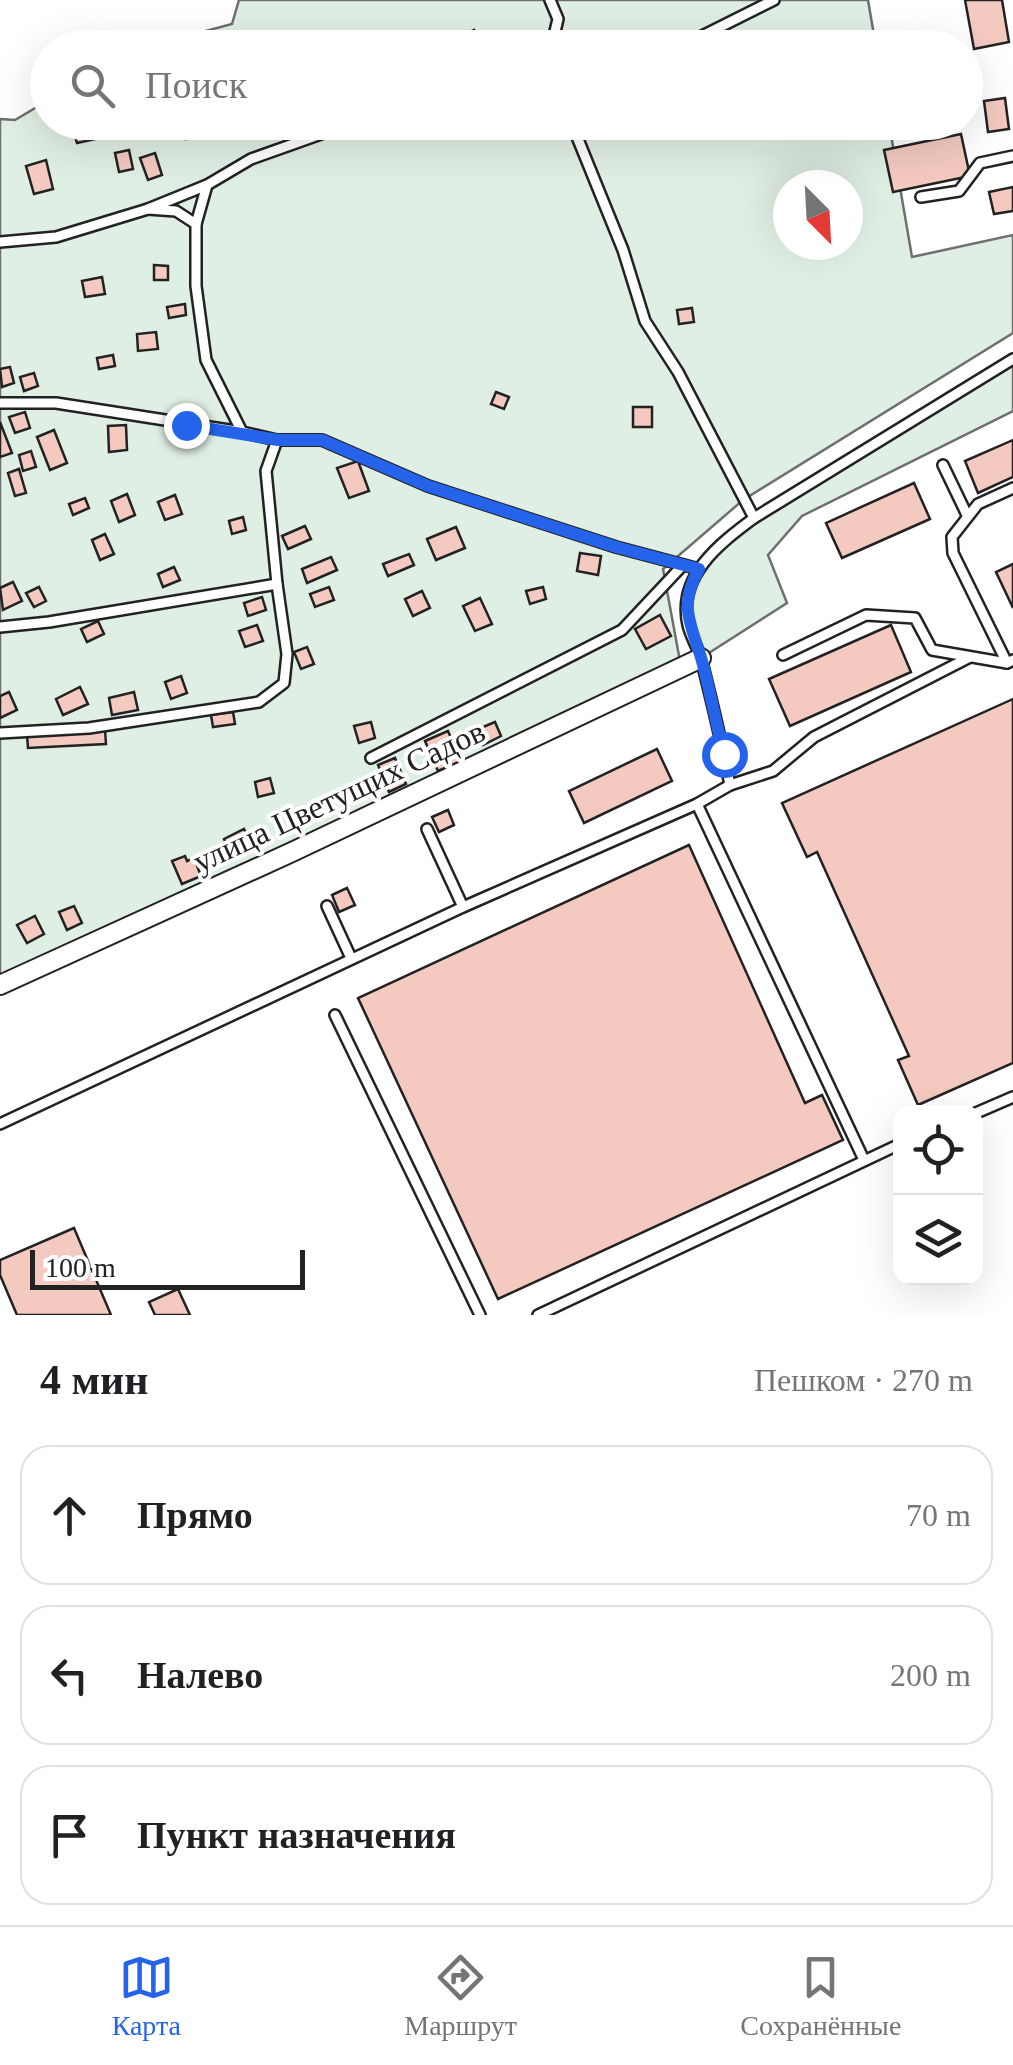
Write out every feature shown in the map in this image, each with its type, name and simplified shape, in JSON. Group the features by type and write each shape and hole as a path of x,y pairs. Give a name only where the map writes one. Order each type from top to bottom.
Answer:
{"street":[{"name":"улица Цветущих Садов","path":"0,985 701,658"}],"lane":[{"path":"550,0 558,19 555,30"},
{"path":"714,30 774,0"},
{"path":"0,242 56,237 148,209 207,185 251,160 306,140"},
{"path":"579,140 623,250 645,322 678,372 754,518"},
{"path":"921,197 959,191 980,164 1013,156"},
{"path":"207,185 196,224 196,286 206,360 242,432"},
{"path":"148,209 176,211 196,224"},
{"path":"730,784 701,658 688,624 687,600 699,569 724,540 754,518 1013,360"},
{"path":"0,403 56,403 278,440 322,440 428,486 616,547 699,569"},
{"path":"0,733 89,728 258,702 284,683 287,654 266,472 278,440"},
{"path":"943,465 967,515"},
{"path":"1010,661 954,553 952,537 978,504 1013,488"},
{"path":"371,758 622,630 684,565"},
{"path":"0,627 276,584"},
{"path":"783,656 866,615 914,618 932,650 1010,661"},
{"path":"0,1124 462,907 697,804 730,784 774,770 814,737 970,657"},
{"path":"697,804 864,1160"},
{"path":"427,828 462,907"},
{"path":"327,906 351,958"},
{"path":"335,1015 480,1315"},
{"path":"983,1110 1013,1097"},
{"path":"538,1315 893,1147"}],"green space":[{"path":"239,0 868,0 873,30 210,30 232,24"},
{"path":"30,111 30,140 892,140 912,257 1013,235 1013,333 743,500 663,569 682,672 0,986 0,119 15,120"},
{"path":"1013,359 1013,411 802,516 768,555 787,603 701,658 690,595 699,571 724,540"}],"building":[{"path":"965,0 1002,0 1009,42 983,47 983,30 971,30"},
{"path":"1005,98 1009,129 988,132 984,101"},
{"path":"932,140 962,140 970,176 893,192 884,150"},
{"path":"129,150 133,169 119,172 115,153"},
{"path":"155,153 162,175 148,180 140,158"},
{"path":"46,160 53,189 34,194 26,166"},
{"path":"1013,187 1013,211 994,214 989,192"},
{"path":"154,265 168,266 168,280 154,280"},
{"path":"102,277 105,294 85,297 82,281"},
{"path":"185,304 186,315 169,318 167,307"},
{"path":"692,308 694,322 679,324 677,310"},
{"path":"156,332 158,349 138,351 137,334"},
{"path":"113,355 115,366 99,369 97,358"},
{"path":"10,367 14,383 2,387 0,369"},
{"path":"34,373 38,386 24,391 20,377"},
{"path":"496,392 509,397 504,409 491,404"},
{"path":"633,407 652,407 652,427 633,427"},
{"path":"25,412 30,428 15,433 9,417"},
{"path":"0,422 12,453 0,457"},
{"path":"126,425 127,450 109,452 108,426"},
{"path":"54,430 67,463 50,470 37,437"},
{"path":"1013,440 1013,477 978,493 965,461"},
{"path":"31,451 36,467 23,471 19,455"},
{"path":"358,461 369,491 349,498 337,468"},
{"path":"19,469 26,493 15,496 8,473"},
{"path":"914,483 930,519 842,558 826,523"},
{"path":"127,494 135,515 119,522 111,501"},
{"path":"175,495 182,514 165,520 158,502"},
{"path":"85,498 89,508 73,515 69,504"},
{"path":"243,517 246,530 232,534 229,521"},
{"path":"305,526 311,539 288,549 282,536"},
{"path":"456,527 465,548 436,560 427,539"},
{"path":"105,534 114,554 100,560 92,540"},
{"path":"580,553 601,556 598,575 577,571"},
{"path":"409,554 414,565 388,576 383,564"},
{"path":"331,557 337,570 307,583 302,569"},
{"path":"1013,564 1013,608 996,572"},
{"path":"174,567 180,580 163,587 158,574"},
{"path":"13,582 22,601 3,610 0,588"},
{"path":"39,587 46,601 34,607 26,593"},
{"path":"329,587 334,600 315,607 310,594"},
{"path":"543,587 546,599 530,604 526,591"},
{"path":"422,591 430,608 413,616 405,599"},
{"path":"262,597 266,610 248,616 244,603"},
{"path":"480,598 492,624 475,631 463,606"},
{"path":"660,615 671,636 646,649 635,629"},
{"path":"98,621 104,634 87,642 81,629"},
{"path":"257,625 263,641 245,647 239,631"},
{"path":"891,625 911,672 790,726 769,679"},
{"path":"307,647 314,664 301,669 294,652"},
{"path":"181,676 187,693 171,699 165,682"},
{"path":"80,687 88,704 63,715 56,699"},
{"path":"9,692 17,710 0,718 0,696"},
{"path":"134,692 138,710 112,715 109,698"},
{"path":"1013,699 1013,1063 918,1105 898,1060 909,1056 817,852 807,857 782,803"},
{"path":"233,712 235,724 213,727 211,715"},
{"path":"371,722 375,738 359,743 354,726"},
{"path":"495,722 501,736 483,745 476,730"},
{"path":"105,730 106,744 28,748 27,735"},
{"path":"448,731 461,761 438,771 425,741"},
{"path":"657,749 672,781 584,823 569,791"},
{"path":"395,758 406,784 389,792 378,765"},
{"path":"270,778 274,793 258,797 255,782"},
{"path":"448,810 454,825 439,832 432,817"},
{"path":"244,829 251,844 231,854 224,839"},
{"path":"689,845 805,1103 822,1095 843,1140 498,1299 358,998"},
{"path":"185,856 187,861 194,858 201,876 182,884 172,861"},
{"path":"347,888 355,905 339,912 332,895"},
{"path":"74,906 82,923 67,930 59,912"},
{"path":"35,916 44,934 27,943 17,925"},
{"path":"74,1228 111,1315 17,1315 0,1275 0,1260"},
{"path":"178,1289 190,1315 155,1315 149,1302"}],"route":[{"path":"186,425 278,440 322,440 428,486 616,547 699,569 687,600 688,624 701,658 724,754"}]}
